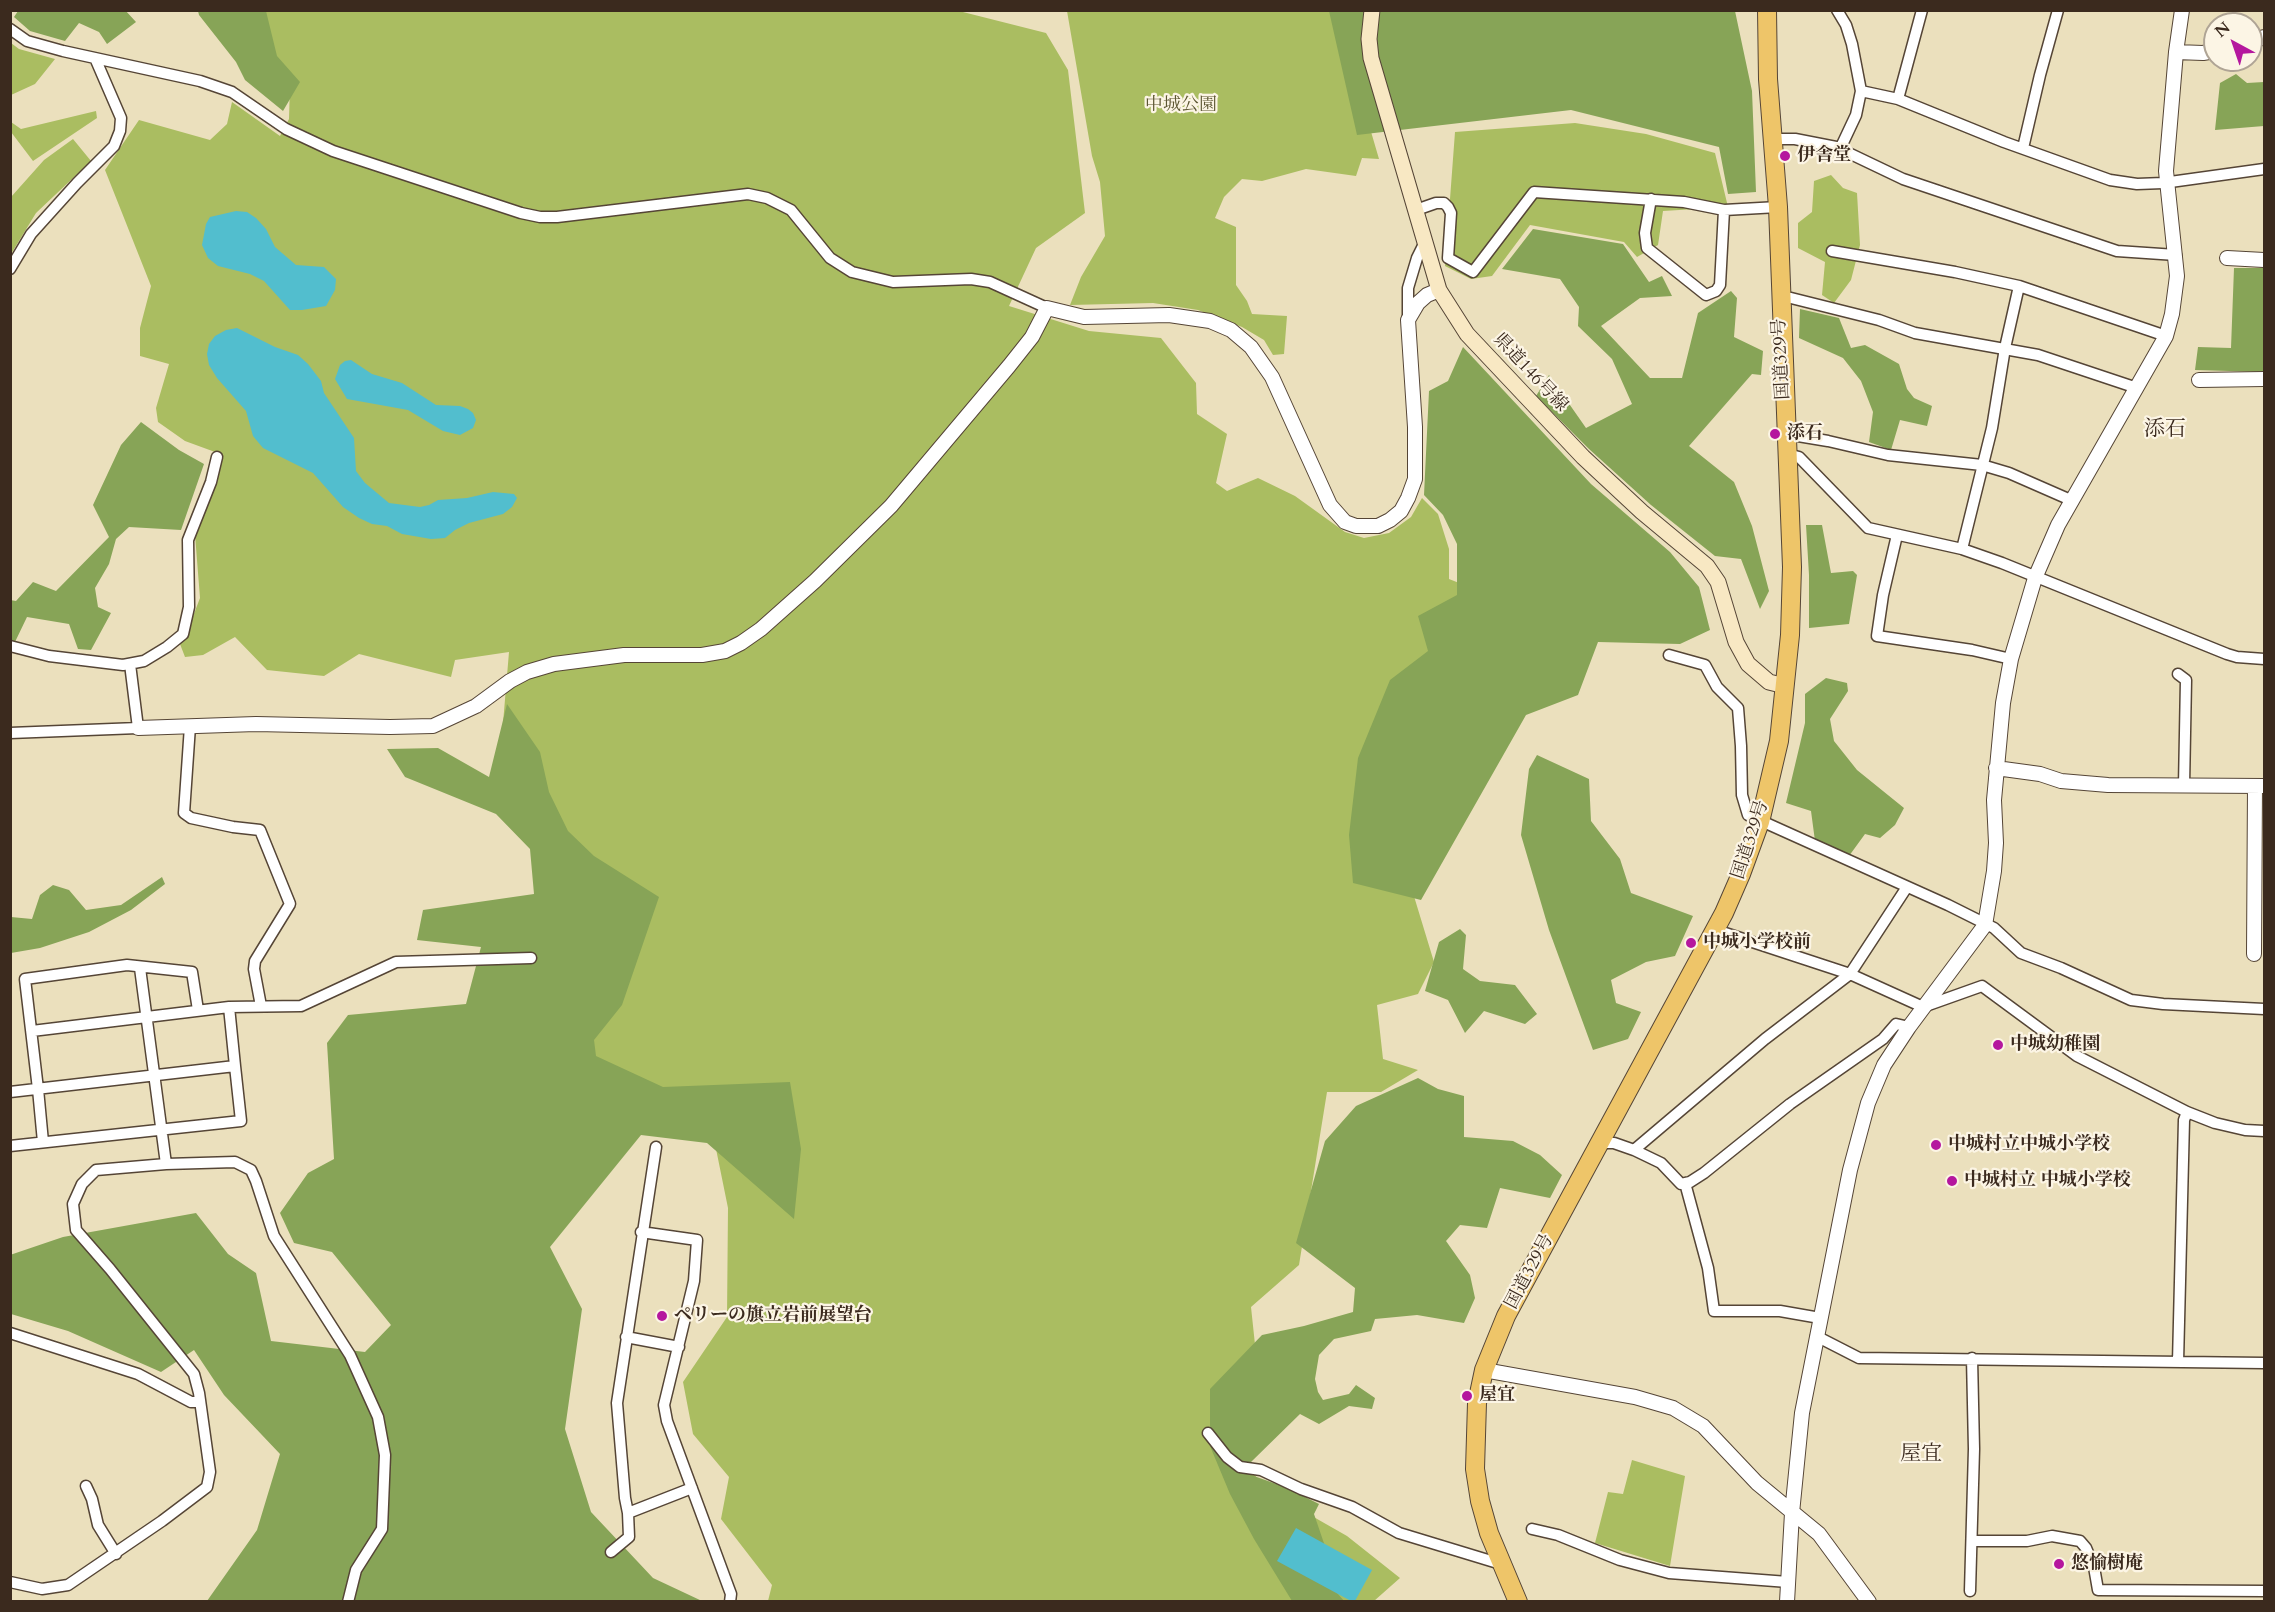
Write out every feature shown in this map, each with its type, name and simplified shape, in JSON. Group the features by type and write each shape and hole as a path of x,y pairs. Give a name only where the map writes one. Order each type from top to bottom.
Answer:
{"highway":[{"name":"国道329号","path":"1518,1602 1486,1522 1475,1468 1477,1403 1484,1370 1506,1316 1716,930 1741,874 1760,822 1779,741 1790,635 1792,567 1778,207 1768,79 1767,10"}],"main road":[{"name":"県道146号線","path":"1372,10 1369,31 1371,58 1439,290 1467,334 1583,458 1642,512 1707,566 1718,582 1736,642 1748,664 1769,682 1785,686"}],"street":[{"path":"1837,10 1846,25 1852,44 1861,91 1856,115 1840,149"},
{"path":"1898,99 1922,10"},
{"path":"2023,148 2058,10"},
{"path":"1787,1602 1792,1513 1802,1413 1850,1170 1868,1103 1884,1065 1923,1007 1984,925 1994,871 1996,768 2003,703 2011,658 2036,578 2058,525 2166,336 2175,297 2175,255 2167,159 2182,10"},
{"path":"10,29 27,41 200,81 232,92 286,129 333,151 521,213 540,217 557,217 748,194 767,198 791,210 830,258 852,272 893,282 970,279 990,282 1047,309 1084,317 1169,315 1210,321 1231,330 1251,347 1272,377 1330,505 1345,522 1356,526 1378,526 1390,520 1401,511 1415,479 1408,288 1417,258 1425,242"},
{"path":"2176,52 2203,54"},
{"path":"10,269 31,234 114,146 120,131 120,118 95,58"},
{"path":"1861,91 1898,99 2110,180 2137,184 2168,182 2265,169"},
{"path":"1773,139 1795,139 1840,149 1903,179 2088,242 2117,250 2175,255"},
{"path":"1416,210 1436,203 1444,203 1448,207 1452,213 1448,258 1473,272 1534,192 1684,202 1724,210 1778,207"},
{"path":"1651,199 1645,233 1647,248 1706,295 1716,291 1720,285 1724,210"},
{"path":"1832,251 1954,272 2019,286 2166,336"},
{"path":"2227,258 2265,260"},
{"path":"1962,549 1992,428 2005,348 2019,286"},
{"path":"1408,320 1418,303 1427,295 1439,290"},
{"path":"1780,297 1879,320 1916,333 2037,355 2137,388"},
{"path":"10,733 256,724 433,726 476,706 510,681 527,672 554,664 624,655 702,655 725,651 761,629 891,506 1032,337 1047,309"},
{"path":"2199,380 2265,379"},
{"path":"1786,434 1888,455 1982,465 2009,473 2073,501"},
{"path":"1786,454 1799,457 1868,528 1962,549 2226,654 2265,659"},
{"path":"10,646 49,656 130,664 144,661 183,634 189,607 188,540 211,482 217,457"},
{"path":"1897,535 1883,596 1877,636 2011,658"},
{"path":"1669,655 1705,665 1717,687 1738,708 1742,795 1748,815 1948,905 1994,928 2021,953 2061,968 2131,1000 2265,1010"},
{"path":"130,664 138,728"},
{"path":"2178,674 2186,680 2184,786"},
{"path":"189,726 184,813 191,818 233,828 260,830 290,904 255,961 254,969 261,1006"},
{"path":"1996,768 2040,774 2061,781 2085,783 2260,786 2254,954"},
{"path":"1634,1150 1757,1047 1850,974 1907,887"},
{"path":"1716,930 1850,974 1923,1007 1982,986 2077,1056 2187,1112 2215,1123 2245,1130 2265,1131"},
{"path":"32,1030 229,1007 301,1006 396,962 531,958"},
{"path":"43,1142 25,979 127,965 192,972 198,1010"},
{"path":"140,968 166,1164"},
{"path":"10,1146 241,1121 229,1007"},
{"path":"1600,1143 1614,1143 1661,1163 1682,1184 1704,1173 1790,1104 1883,1039 1896,1024 1909,1027"},
{"path":"10,1092 235,1066"},
{"path":"2178,1362 2184,1120 2187,1112"},
{"path":"611,1552 629,1537 617,1403 641,1232 656,1147"},
{"path":"10,1582 42,1589 68,1585 188,1503 207,1486 210,1472 194,1374 76,1230 73,1204 82,1184 96,1170 166,1164 235,1162 250,1170 274,1236 350,1355 378,1416 386,1455 382,1529 356,1570 348,1602"},
{"path":"1684,1183 1708,1268 1714,1311 1780,1311 1820,1318"},
{"path":"641,1232 698,1240 694,1281 664,1405 667,1421 731,1594 730,1602"},
{"path":"10,1333 138,1374 191,1402 200,1402"},
{"path":"1816,1336 1859,1358 2265,1363"},
{"path":"626,1337 679,1347"},
{"path":"1970,1591 1972,1358"},
{"path":"1484,1370 1635,1396 1673,1408 1704,1426 1757,1483 1819,1534 1869,1602"},
{"path":"1208,1434 1227,1458 1240,1467 1261,1470 1301,1489 1352,1507 1399,1533 1501,1564"},
{"path":"86,1486 93,1499 99,1525 116,1554"},
{"path":"628,1513 692,1488"},
{"path":"1532,1529 1558,1535 1620,1560 1669,1573 1788,1582"},
{"path":"1972,1541 2027,1541 2052,1536 2080,1541 2086,1548 2094,1567 2098,1590 2265,1591"}],"green space":[{"path":"125,10 136,22 107,44 99,32 79,23 65,41 30,31 14,17 18,11"},
{"path":"955,10 1046,33 1068,70 1085,213 1036,248 1009,306 1089,331 1161,338 1196,383 1197,414 1227,434 1216,483 1227,491 1258,478 1295,496 1345,532 1364,538 1389,533 1411,517 1422,498 1438,514 1449,549 1449,579 1482,592 1413,893 1434,962 1418,994 1377,1005 1383,1059 1418,1070 1381,1092 1327,1092 1299,1265 1251,1307 1256,1354 1221,1434 1268,1491 1347,1536 1400,1578 1374,1601 768,1601 772,1585 721,1519 729,1477 693,1434 683,1382 727,1317 728,1208 714,1139 578,1049 601,1012 501,747 509,652 455,660 451,677 359,654 324,676 267,670 235,637 203,655 185,657 180,644 200,598 194,522 215,452 185,441 158,422 156,408 169,364 140,356 140,328 151,286 105,170 139,120 210,140 227,124 232,102 280,136 289,119 290,84 248,11"},
{"path":"198,11 266,11 277,56 300,82 283,111 245,80 236,62"},
{"name":"中城公園","path":"1067,11 1349,11 1348,53 1379,159 1362,158 1356,176 1306,169 1262,181 1242,179 1224,197 1215,218 1236,227 1236,285 1247,301 1252,314 1287,316 1284,354 1273,355 1264,340 1242,327 1198,310 1153,303 1070,305 1081,277 1105,236 1100,182 1092,156"},
{"path":"1329,11 1735,11 1752,91 1756,192 1728,194 1719,147 1571,110 1357,135"},
{"path":"11,43 19,49 55,59 35,84 11,95"},
{"path":"2236,74 2247,83 2264,82 2264,126 2215,130 2220,83"},
{"path":"96,111 97,118 33,161 11,132 11,122 21,129"},
{"path":"1575,123 1646,134 1715,153 1728,207 1663,211 1658,245 1637,257 1624,242 1530,225 1492,276 1471,279 1445,266 1455,132"},
{"path":"73,139 91,161 36,213 11,254 11,197 44,160"},
{"path":"1831,175 1843,188 1857,193 1860,245 1851,280 1834,303 1822,295 1825,262 1798,248 1798,223 1812,212 1814,181"},
{"path":"1533,229 1623,244 1649,282 1662,276 1672,296 1640,298 1601,326 1650,378 1682,378 1698,313 1731,291 1737,298 1734,337 1763,351 1761,375 1752,374 1689,446 1734,482 1752,526 1769,591 1760,609 1741,559 1715,556 1651,505 1589,449 1536,396 1549,375 1586,428 1632,404 1612,359 1578,326 1579,307 1560,279 1502,269"},
{"path":"2234,268 2264,268 2264,372 2195,370 2198,347 2231,348"},
{"path":"1800,309 1839,318 1851,348 1865,345 1899,364 1907,389 1914,398 1932,406 1927,426 1900,420 1891,450 1869,442 1873,412 1861,381 1843,358 1799,338"},
{"path":"1463,347 1591,484 1670,552 1699,587 1710,630 1680,644 1598,642 1578,695 1526,715 1421,900 1353,883 1349,835 1358,758 1390,680 1428,651 1418,616 1457,595 1457,544 1443,515 1424,495 1429,391 1448,381"},
{"path":"141,422 179,450 204,464 181,530 129,527 116,539 109,564 95,588 98,607 111,613 91,650 78,649 69,624 27,617 14,644 11,644 10,600 16,601 33,582 56,591 109,537 93,505 121,445"},
{"path":"1806,525 1822,525 1831,573 1853,571 1857,575 1849,624 1809,628"},
{"path":"1826,678 1847,683 1848,691 1830,719 1834,741 1857,770 1904,808 1895,825 1880,838 1865,834 1849,856 1815,841 1811,811 1786,803 1805,723 1805,694"},
{"path":"507,704 540,752 549,792 568,831 594,856 659,897 622,1005 594,1040 596,1056 663,1087 790,1082 801,1149 794,1219 707,1143 641,1135 550,1247 582,1309 565,1429 591,1512 653,1578 702,1601 207,1601 257,1530 280,1454 224,1395 194,1350 161,1372 68,1331 11,1314 10,1255 63,1237 196,1213 228,1254 256,1273 271,1341 365,1352 391,1325 332,1252 294,1243 280,1213 308,1173 334,1159 327,1043 348,1015 466,1004 481,947 417,940 423,910 534,894 530,849 496,814 405,777 387,749 438,748 489,777"},
{"path":"1537,755 1589,779 1591,821 1620,859 1631,893 1693,916 1675,956 1646,962 1611,980 1616,1003 1641,1012 1628,1039 1593,1050 1549,930 1521,835 1529,769"},
{"path":"162,877 165,884 131,910 89,932 40,948 11,953 11,917 32,919 40,895 53,885 69,890 86,910 121,905"},
{"path":"1460,929 1466,935 1463,969 1480,981 1515,985 1537,1014 1525,1024 1484,1011 1465,1033 1448,1000 1425,991 1439,942"},
{"path":"1418,1078 1438,1089 1464,1096 1464,1137 1513,1141 1540,1155 1562,1175 1550,1198 1500,1188 1487,1228 1460,1225 1446,1241 1470,1275 1475,1298 1464,1323 1417,1315 1375,1319 1371,1331 1334,1339 1319,1355 1315,1379 1318,1392 1323,1400 1349,1394 1356,1385 1375,1398 1372,1409 1349,1406 1319,1424 1300,1414 1251,1462 1251,1475 1285,1487 1319,1504 1314,1514 1329,1558 1326,1580 1344,1601 1292,1601 1230,1494 1210,1446 1210,1389 1262,1335 1353,1312 1355,1288 1296,1243 1325,1141 1356,1106"},
{"path":"1632,1460 1685,1476 1670,1566 1595,1543 1608,1492 1623,1494"}],"water":[{"path":"236,211 247,212 256,218 266,229 275,247 296,265 324,267 336,279 335,290 326,306 290,310 264,281 250,274 218,266 208,258 202,245 206,224 210,217"},
{"path":"237,328 275,347 298,355 308,364 321,381 324,393 354,438 356,471 365,483 389,503 420,507 438,500 467,498 493,492 514,494 517,498 512,507 503,514 469,523 445,538 431,539 402,534 387,526 372,524 359,518 343,507 313,473 263,448 253,436 246,411 217,378 209,365 207,354 209,344 215,336 226,330"},
{"path":"351,360 372,374 402,383 436,405 460,406 468,409 476,420 473,428 460,435 443,431 408,410 347,399 335,379 340,365"},
{"path":"1296,1528 1372,1570 1355,1601 1351,1601 1277,1561"}],"place":[{"name":"伊舎堂","path":"1785,156"},
{"name":"添石","path":"1775,434"},
{"name":"中城小学校前","path":"1691,943"},
{"name":"中城幼稚園","path":"1998,1045"},
{"name":"中城村立中城小学校","path":"1936,1145"},
{"name":"中城村立 中城小学校","path":"1952,1181"},
{"name":"ペリーの旗立岩前展望台","path":"662,1316"},
{"name":"屋宜","path":"1467,1396"},
{"name":"悠愉樹庵","path":"2059,1564"}],"district":[{"name":"添石","path":"2165,430"},
{"name":"屋宜","path":"1921,1455"}]}
